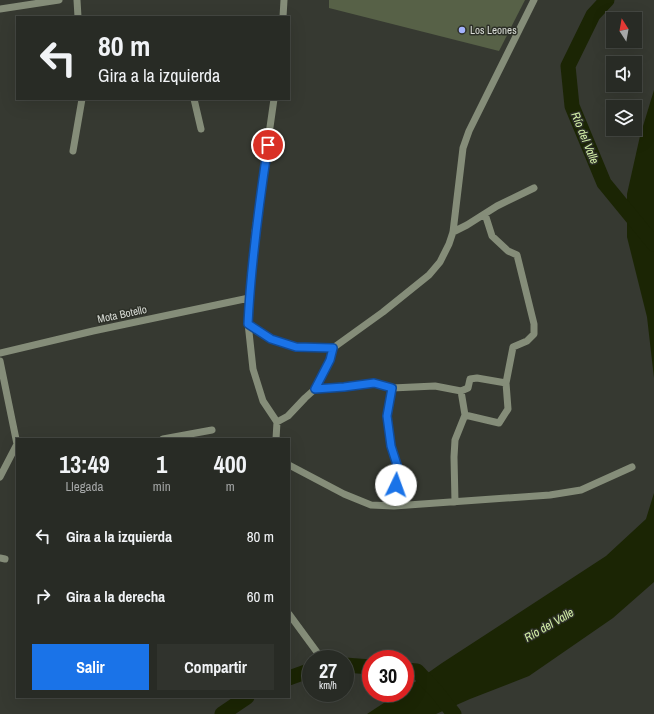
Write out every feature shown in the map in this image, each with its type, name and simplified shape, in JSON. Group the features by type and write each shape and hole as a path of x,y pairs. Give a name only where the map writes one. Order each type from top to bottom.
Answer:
{"street":[{"path":"0,8 59,0"},
{"path":"77,0 78,16"},
{"path":"283,16 284,0"},
{"path":"248,324 271,339 296,347 333,348 383,312 429,275 440,262 453,232 463,148 469,131 534,0"},
{"path":"73,151 82,100"},
{"path":"194,100 201,129"},
{"path":"274,100 255,232 248,324 253,369 263,401 277,422 276,438"},
{"path":"453,232 517,195 534,188"},
{"path":"465,415 499,423 508,409 506,383 513,347 527,341 534,334 534,324 517,254 508,251 492,236 485,214"},
{"name":"Mota Botello","path":"0,353 93,331 249,298"},
{"path":"277,422 288,416 315,389 330,360 333,348"},
{"path":"0,361 16,439"},
{"path":"315,389 374,383 392,388 435,386 461,392 468,388 470,379 477,378 506,383"},
{"path":"392,388 387,416 391,446 398,468 394,506"},
{"path":"455,502 455,440 465,415 461,392"},
{"path":"168,438 212,430"},
{"path":"0,477 16,446"},
{"path":"290,466 344,494 371,505 394,506 550,495 581,490 632,467"},
{"path":"290,615 315,650"}],"shaded area":[{"name":"Los Leones","path":"329,0 525,0 499,51 329,8"}],"water":[{"path":"654,90 654,378 647,317 627,237 627,194 640,136 642,136 642,129"},
{"path":"654,493 654,582 613,618 529,676 436,714 367,714 385,702 414,702 414,683 606,556 646,519"}],"waterway":[{"name":"Río del Valle","path":"607,0 593,15 568,66 572,106 604,183 654,244"},
{"name":"Río del Valle","path":"354,666 362,666"},
{"name":"Río del Valle","path":"414,671 417,671 436,691 454,714"},
{"name":"Río del Valle","path":"290,678 302,673"},
{"name":"Río del Valle","path":"222,714 246,698"}],"place":[{"name":"Los Leones","path":"462,30"}],"route":[{"path":"268,145 255,232 248,324 271,339 296,347 333,348 330,360 315,389 374,383 392,388 387,416 391,446 398,468 396,485"}]}
